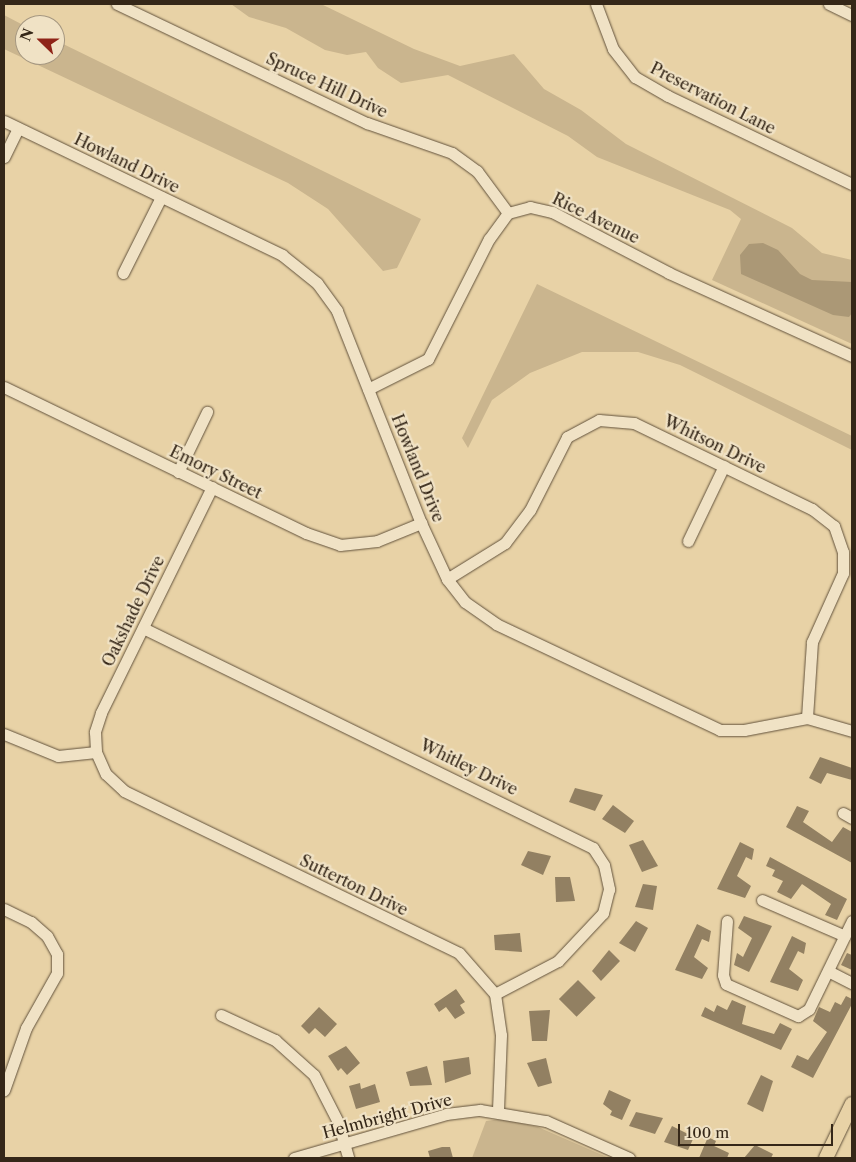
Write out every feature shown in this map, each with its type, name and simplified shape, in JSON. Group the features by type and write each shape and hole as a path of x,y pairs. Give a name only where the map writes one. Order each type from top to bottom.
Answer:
{"main road":[{"path":"826,1158 852,1104"}],"street":[{"name":"Spruce Hill Drive","path":"117,4 366,124 452,153 477,171 508,213"},
{"name":"Preservation Lane","path":"596,4 613,49 635,76 668,96 852,184"},
{"path":"829,4 852,15"},
{"name":"Howland Drive","path":"4,121 282,255 317,283 337,311 422,523 447,579 465,602 496,624 720,730 744,730 807,718 852,731"},
{"path":"4,157 18,128"},
{"path":"123,274 160,197"},
{"name":"Rice Avenue","path":"508,213 530,207 552,212 668,273 852,356"},
{"path":"368,390 428,360 489,239 508,213"},
{"name":"Emory Street","path":"4,387 178,472 340,545 377,541 422,523"},
{"path":"178,472 207,412"},
{"name":"Whitson Drive","path":"447,579 505,543 530,510 567,437 599,420 634,423 812,509 834,526 844,552 843,573 812,642 807,718"},
{"path":"688,541 724,466"},
{"name":"Oakshade Drive","path":"96,752 95,732 101,713 212,487"},
{"name":"Whitley Drive","path":"143,628 576,837 593,848 604,865 609,889 602,914 558,961 495,994"},
{"path":"4,734 58,756 96,752"},
{"name":"Sutterton Drive","path":"96,752 106,774 124,791 459,953 495,994"},
{"path":"762,900 845,936"},
{"path":"4,909 37,926 47,936 57,954 57,973 51,990 26,1028 4,1090"},
{"path":"727,921 722,975 726,984 798,1016 809,1009 852,921"},
{"path":"828,971 852,983"},
{"path":"495,994 501,1035 498,1111"},
{"path":"222,1015 275,1040 314,1075 344,1144 348,1158"},
{"name":"Helmbright Drive","path":"294,1158 446,1114 498,1111 546,1121 629,1158"}],"shaded area":[{"path":"231,4 321,4 414,49 460,66 514,54 544,89 581,110 626,144 792,228 822,253 852,260 852,344 712,280 741,219 730,210 597,157 568,136 448,75 401,83 378,68 366,52 347,55 325,50 286,28 249,17"},
{"path":"4,15 15,21 15,54 4,49"},
{"path":"65,45 421,219 397,268 383,271 328,209 288,183 38,65 65,65"},
{"path":"763,243 778,250 800,274 812,280 852,282 852,313 849,317 833,315 741,274 740,255 749,244"},
{"path":"537,284 852,436 852,450 680,365 638,352 582,352 530,373 492,400 468,448 462,438"},
{"path":"501,1119 538,1127 609,1158 472,1158 486,1121"}],"building":[{"path":"820,757 852,768 852,780 827,773 821,784 809,778"},
{"path":"575,788 603,795 595,811 569,802"},
{"path":"613,805 634,821 625,833 602,819"},
{"path":"797,806 809,811 803,822 832,842 843,827 852,832 852,863 786,827"},
{"path":"643,840 658,866 642,872 629,845"},
{"path":"740,842 754,849 752,860 746,857 737,876 751,886 745,898 717,889"},
{"path":"528,851 551,856 543,875 521,865"},
{"path":"770,857 847,899 837,920 825,915 831,904 802,884 791,899 777,892 783,881 772,876 775,870 766,866"},
{"path":"555,877 570,877 575,901 556,902"},
{"path":"643,884 657,886 653,910 635,907"},
{"path":"744,916 772,926 749,972 734,965 737,953 743,957 752,938 738,928"},
{"path":"636,921 648,928 635,952 619,943"},
{"path":"697,924 711,931 709,942 702,939 694,957 708,968 702,979 675,970"},
{"path":"520,933 522,952 495,950 494,935"},
{"path":"792,936 806,943 804,954 798,951 789,969 803,980 798,991 770,982"},
{"path":"609,950 620,961 601,981 592,971"},
{"path":"847,953 852,955 852,970 841,965"},
{"path":"578,980 596,998 577,1017 559,999"},
{"path":"456,989 465,1002 460,1005 465,1013 455,1019 446,1007 439,1012 434,1004"},
{"path":"846,996 852,999 852,1004 813,1078 791,1067 797,1055 808,1060 827,1032 813,1021 819,1007 830,1012 835,1002 841,1005"},
{"path":"732,1000 746,1006 742,1024 774,1034 780,1023 792,1029 781,1050 701,1016 705,1007 714,1012 717,1005 727,1010"},
{"path":"319,1007 337,1024 325,1037 315,1028 309,1034 301,1026"},
{"path":"550,1010 547,1041 532,1041 529,1011"},
{"path":"346,1046 360,1063 347,1075 341,1068 338,1071 328,1056"},
{"path":"469,1057 471,1074 445,1083 443,1061"},
{"path":"546,1058 552,1083 538,1087 527,1063"},
{"path":"427,1066 432,1085 410,1086 406,1072"},
{"path":"761,1075 773,1081 763,1112 747,1104"},
{"path":"360,1083 361,1089 375,1084 380,1102 356,1109 349,1086"},
{"path":"609,1090 631,1100 622,1120 610,1115 612,1111 603,1104"},
{"path":"636,1112 663,1118 655,1134 629,1126"},
{"path":"672,1126 694,1137 688,1150 664,1142"},
{"path":"708,1137 716,1141 714,1146 729,1153 727,1158 699,1158"},
{"path":"755,1145 773,1154 771,1158 744,1158"},
{"path":"450,1147 453,1158 430,1158 428,1151"}]}
